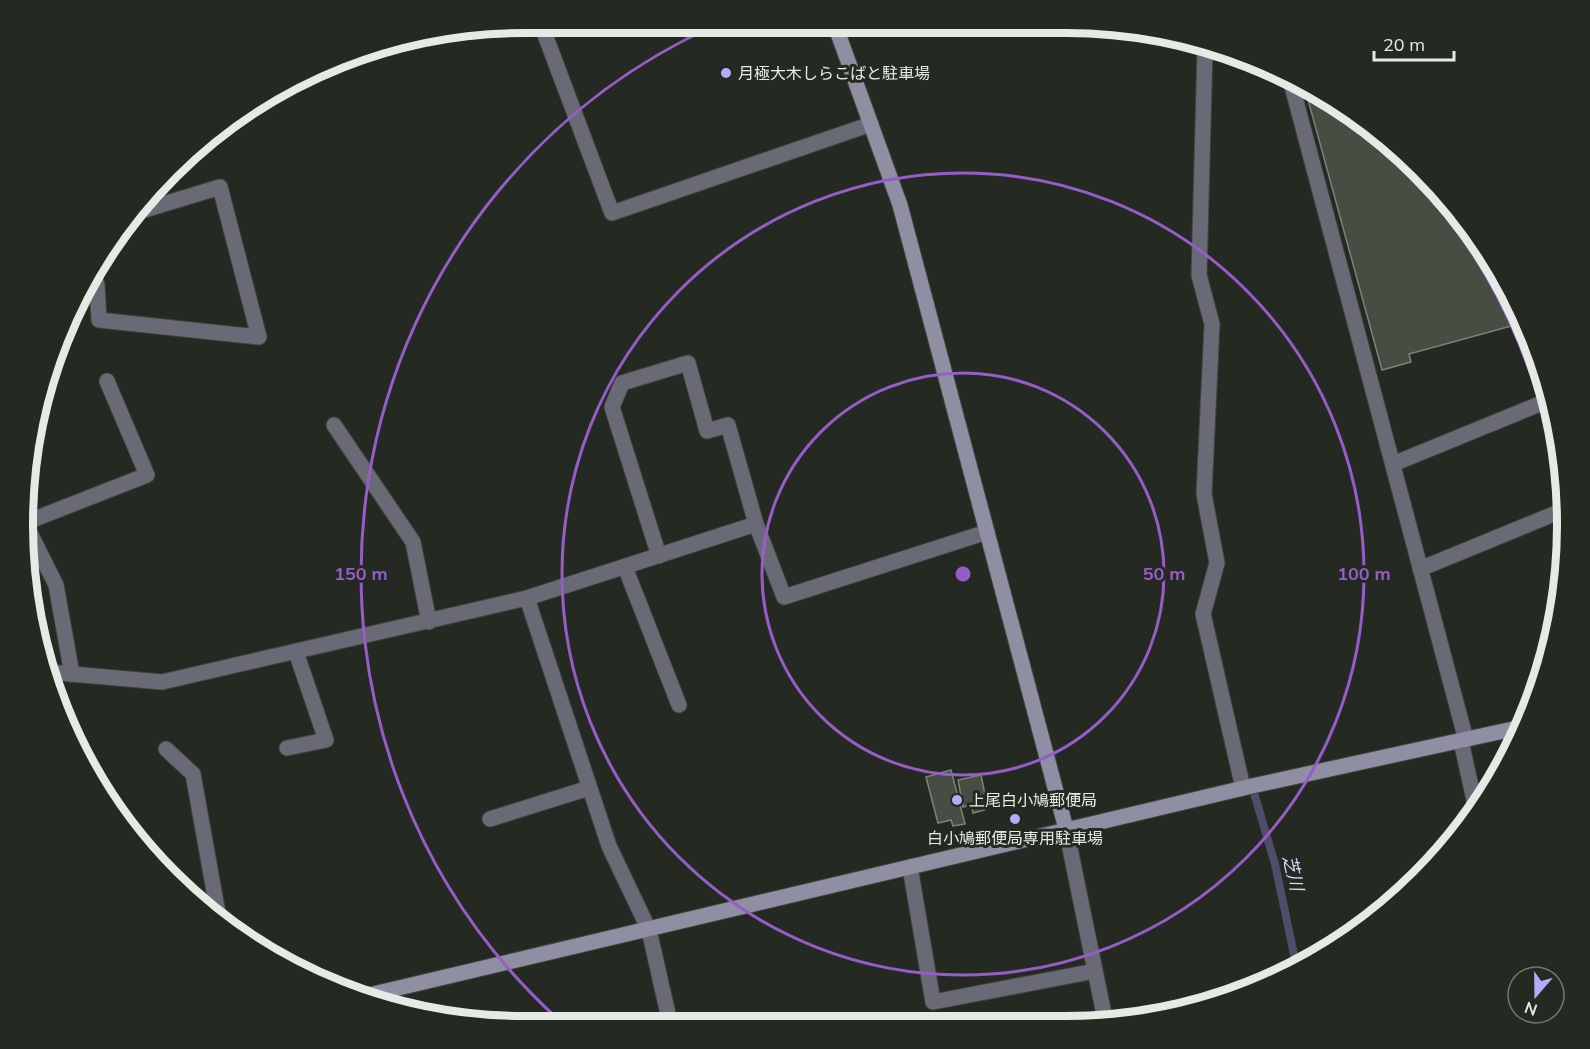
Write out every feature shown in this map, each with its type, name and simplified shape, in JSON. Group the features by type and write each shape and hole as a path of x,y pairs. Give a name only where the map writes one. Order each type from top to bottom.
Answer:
{"street":[{"path":"544,33 612,213 871,124"},
{"path":"838,33 900,205 1066,829 1104,1014"},
{"path":"1205,54 1199,275 1212,324 1204,494 1217,563 1203,614 1243,788"},
{"path":"1293,89 1420,569 1463,740 1474,798"},
{"path":"96,284 99,320 259,337 220,187 148,209"},
{"path":"658,556 612,407 622,384 688,363 707,431 728,425 756,524 784,597 987,532"},
{"path":"33,520 147,475 107,381"},
{"path":"1393,464 1542,403"},
{"path":"334,425 413,542 429,622"},
{"path":"1420,569 1557,513"},
{"path":"57,675 162,682 527,598 756,524"},
{"path":"33,540 56,585 72,674"},
{"path":"625,567 680,705"},
{"path":"527,598 609,846 649,930 668,1016"},
{"path":"287,748 326,740 296,652"},
{"path":"377,993 1066,829 1512,729"},
{"path":"166,749 193,774 217,908"},
{"path":"490,819 590,788"},
{"path":"910,867 933,1002 1095,971"}],"building":[{"path":"1307,97 1339,116 1390,155 1435,200 1474,251 1515,325 1409,354 1411,362 1382,370"},
{"path":"951,770 965,824 953,826 951,820 938,823 926,777"},
{"path":"981,775 988,809 973,813 971,805 963,807 958,780"}],"waterway":[{"name":"芝川","path":"1252,786 1275,864 1295,959"}],"place":[{"name":"月極大木しらこばと駐車場","path":"726,73"},
{"name":"上尾白小鳩郵便局","path":"957,800"},
{"name":"白小鳩郵便局専用駐車場","path":"1015,819"}]}
